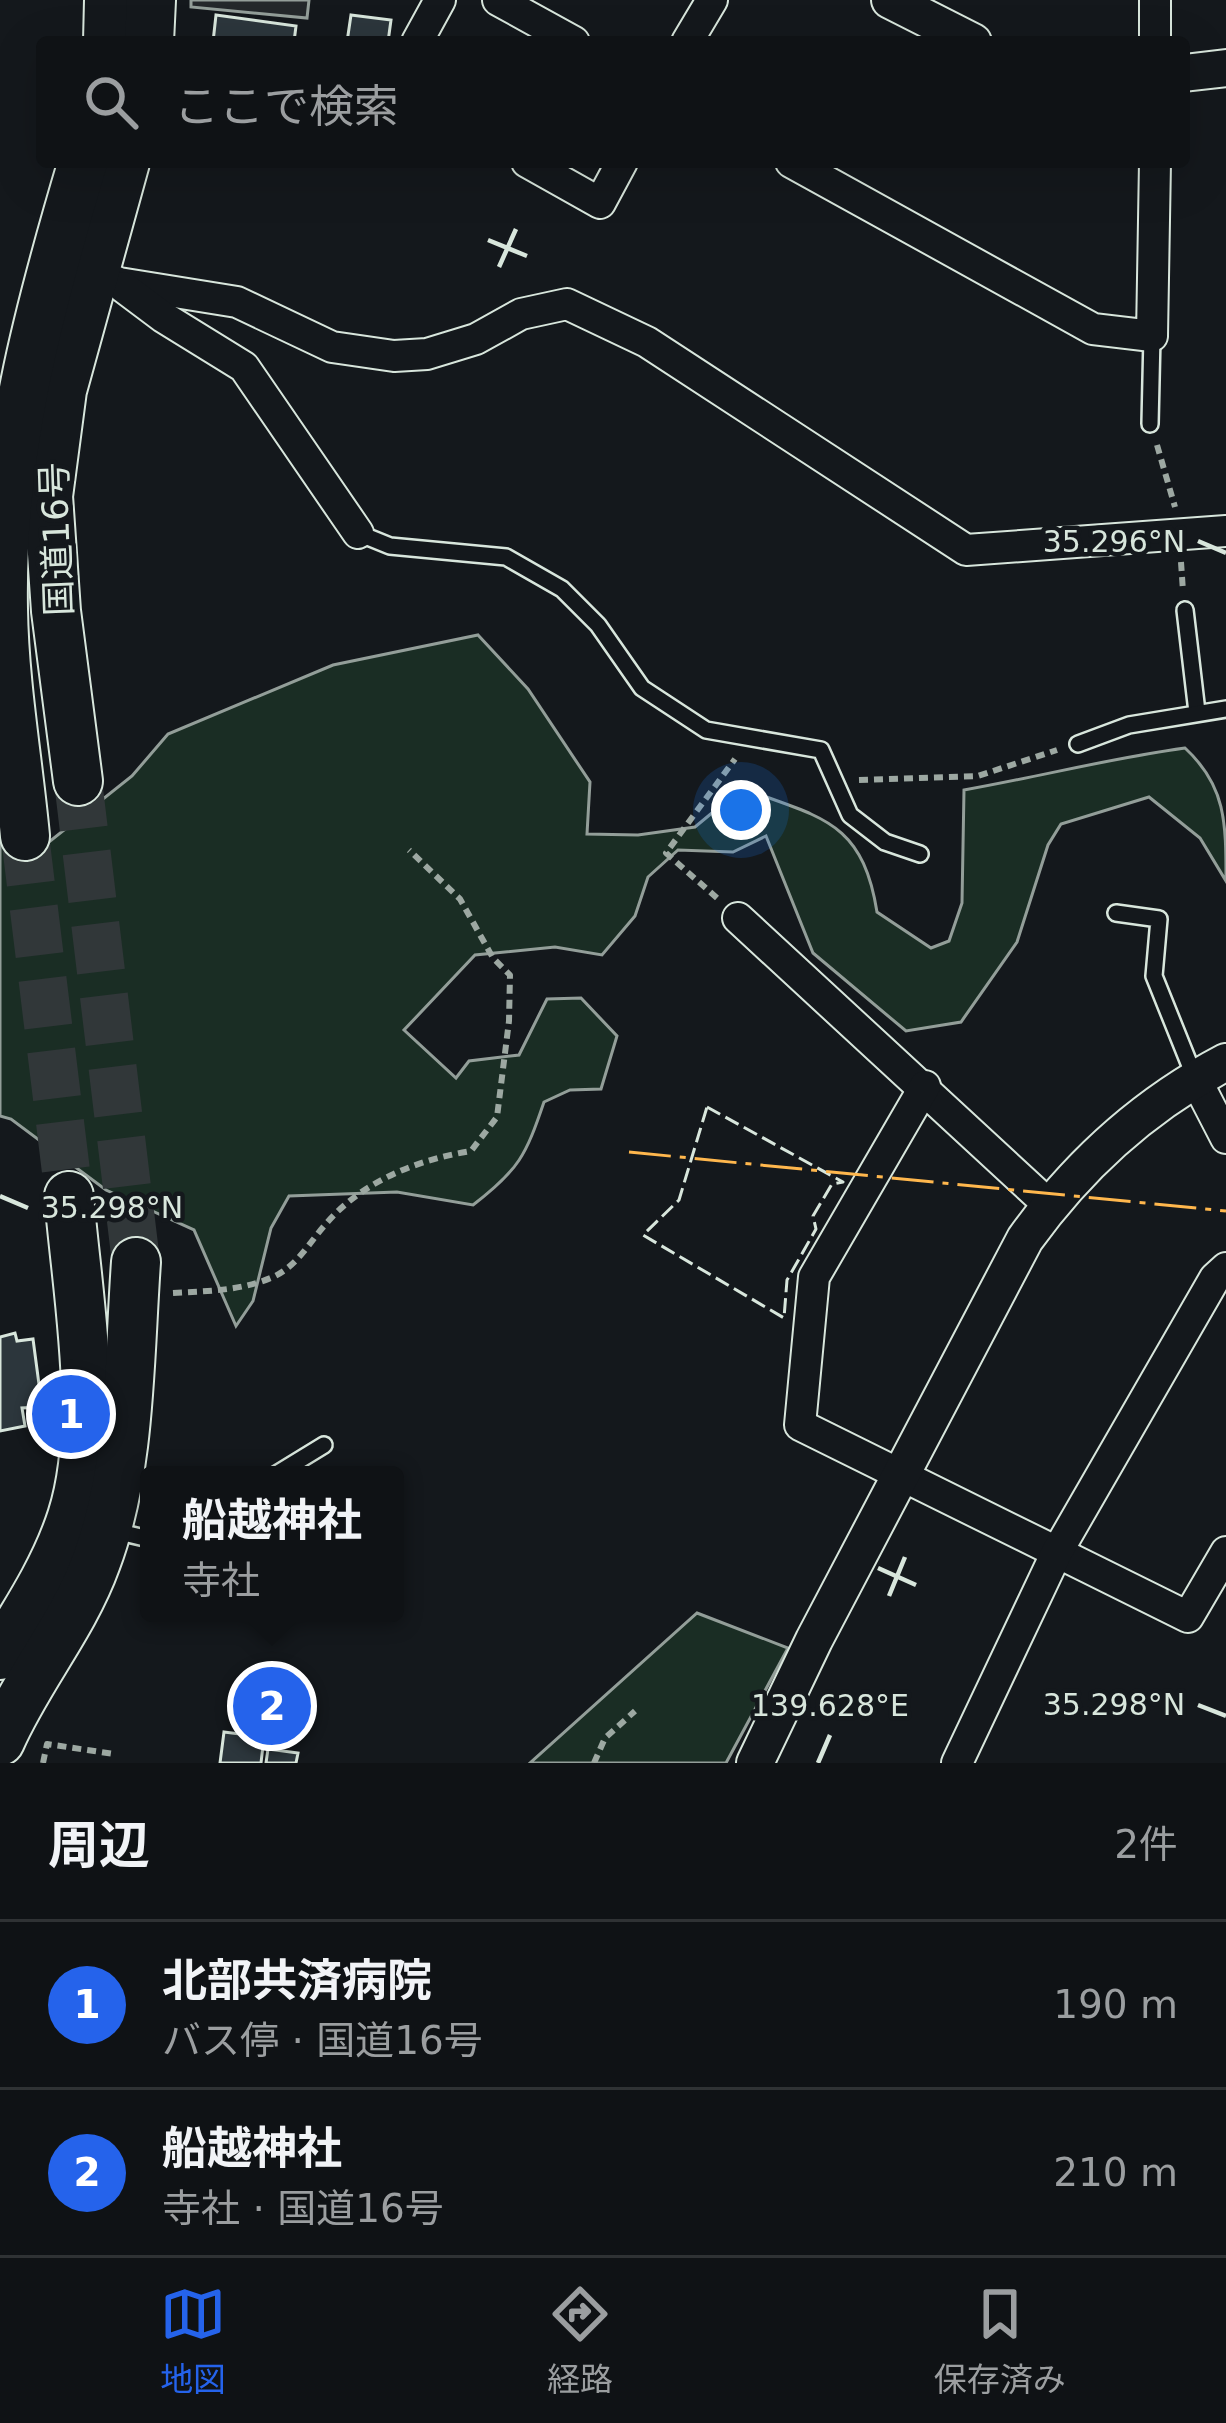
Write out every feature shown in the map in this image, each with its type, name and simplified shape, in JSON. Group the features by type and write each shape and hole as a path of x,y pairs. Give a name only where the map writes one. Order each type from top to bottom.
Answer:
{"highway":[{"path":"108,36 109,0"},
{"path":"149,36 151,0"},
{"name":"国道16号","path":"26,836 3,611 13,434 89,272 83,168"},
{"name":"国道16号","path":"78,781 48,496 62,390 89,272 123,168"},
{"path":"7,651 61,646"},
{"path":"69,1196 85,1452 110,1527"},
{"path":"4,1720 85,1586 110,1527 136,1262"},
{"path":"0,1655 34,1600 110,1527"}],"street":[{"path":"420,36 440,0"},
{"path":"498,0 563,36"},
{"path":"691,36 712,0"},
{"path":"890,0 961,36"},
{"path":"1155,0 1155,36"},
{"path":"1190,72 1226,68"},
{"path":"537,168 600,203 619,168"},
{"path":"802,168 1093,328 1152,336 1154,168"},
{"path":"89,272 244,367 358,533"},
{"path":"89,272 237,302 332,347 394,356 428,354 476,339 521,314 567,304 647,342 966,550 1226,531"},
{"path":"738,918 1049,1205"},
{"path":"754,1763 1000,1281 1049,1205 1117,1135 1210,1070 1226,1138"},
{"path":"925,1087 814,1277 800,1424 1188,1617 1226,1552"},
{"path":"957,1763 1057,1552 1215,1278 1226,1268"}],"lane":[{"path":"1150,424 1152,336"},
{"path":"358,533 390,547 506,557 562,589 598,625 643,688 706,730 821,751 850,814 885,842 920,854"},
{"path":"1185,610 1197,712"},
{"path":"1078,744 1129,725 1226,709"},
{"path":"1117,913 1159,919 1154,976 1210,1070"},
{"path":"290,1466 324,1445"}],"path":[{"path":"1150,424 1175,503 1185,610"},
{"path":"738,918 666,853 752,737"},
{"path":"837,781 978,776 1078,744"},
{"path":"173,1293 238,1288 278,1275 367,1185 471,1151 497,1117 509,1021 509,975 493,958 460,899 410,850"},
{"path":"593,1763 605,1738 635,1712"},
{"path":"43,1763 47,1744 114,1754"}],"green space":[{"path":"478,635 528,689 590,782 587,834 638,835 695,827 742,788 833,826 861,858 877,912 931,948 949,941 962,903 964,790 1185,748 1209,777 1221,807 1226,881 1200,838 1149,797 1061,824 1048,845 1017,942 961,1022 906,1031 813,953 766,836 733,852 678,850 648,877 635,916 602,955 555,947 475,955 404,1030 456,1078 469,1061 519,1055 547,999 581,998 617,1036 601,1089 570,1090 544,1102 519,1160 473,1205 397,1192 289,1196 271,1228 253,1301 236,1326 194,1230 106,1190 11,1119 0,1116 0,827 39,850 132,776 168,734 333,665"},
{"path":"697,1613 788,1648 726,1763 530,1763"}],"shaded area":[{"path":"191,0 309,0 307,18 191,7"}],"building":[{"path":"216,15 296,26 295,36 214,36"},
{"path":"351,15 391,20 389,36 348,36"},
{"path":"15,1333 17,1341 33,1339 42,1407 22,1408 25,1426 0,1431 0,1337"},
{"path":"251,1693 293,1699 288,1737 246,1732"},
{"path":"224,1732 264,1737 261,1763 220,1763"},
{"path":"268,1749 298,1753 296,1763 266,1763"}],"tunnel":[{"path":"78,781 136,1262"},
{"path":"25,836 69,1196"}],"fence":[{"path":"707,1107 843,1182 832,1184 813,1216 816,1229 787,1280 784,1318 643,1235 679,1200 707,1107"}],"power":[{"path":"629,1152 1226,1211"}],"place":[{"name":"北部共済病院","path":"71,1414"},
{"name":"船越神社","path":"272,1706"}]}
